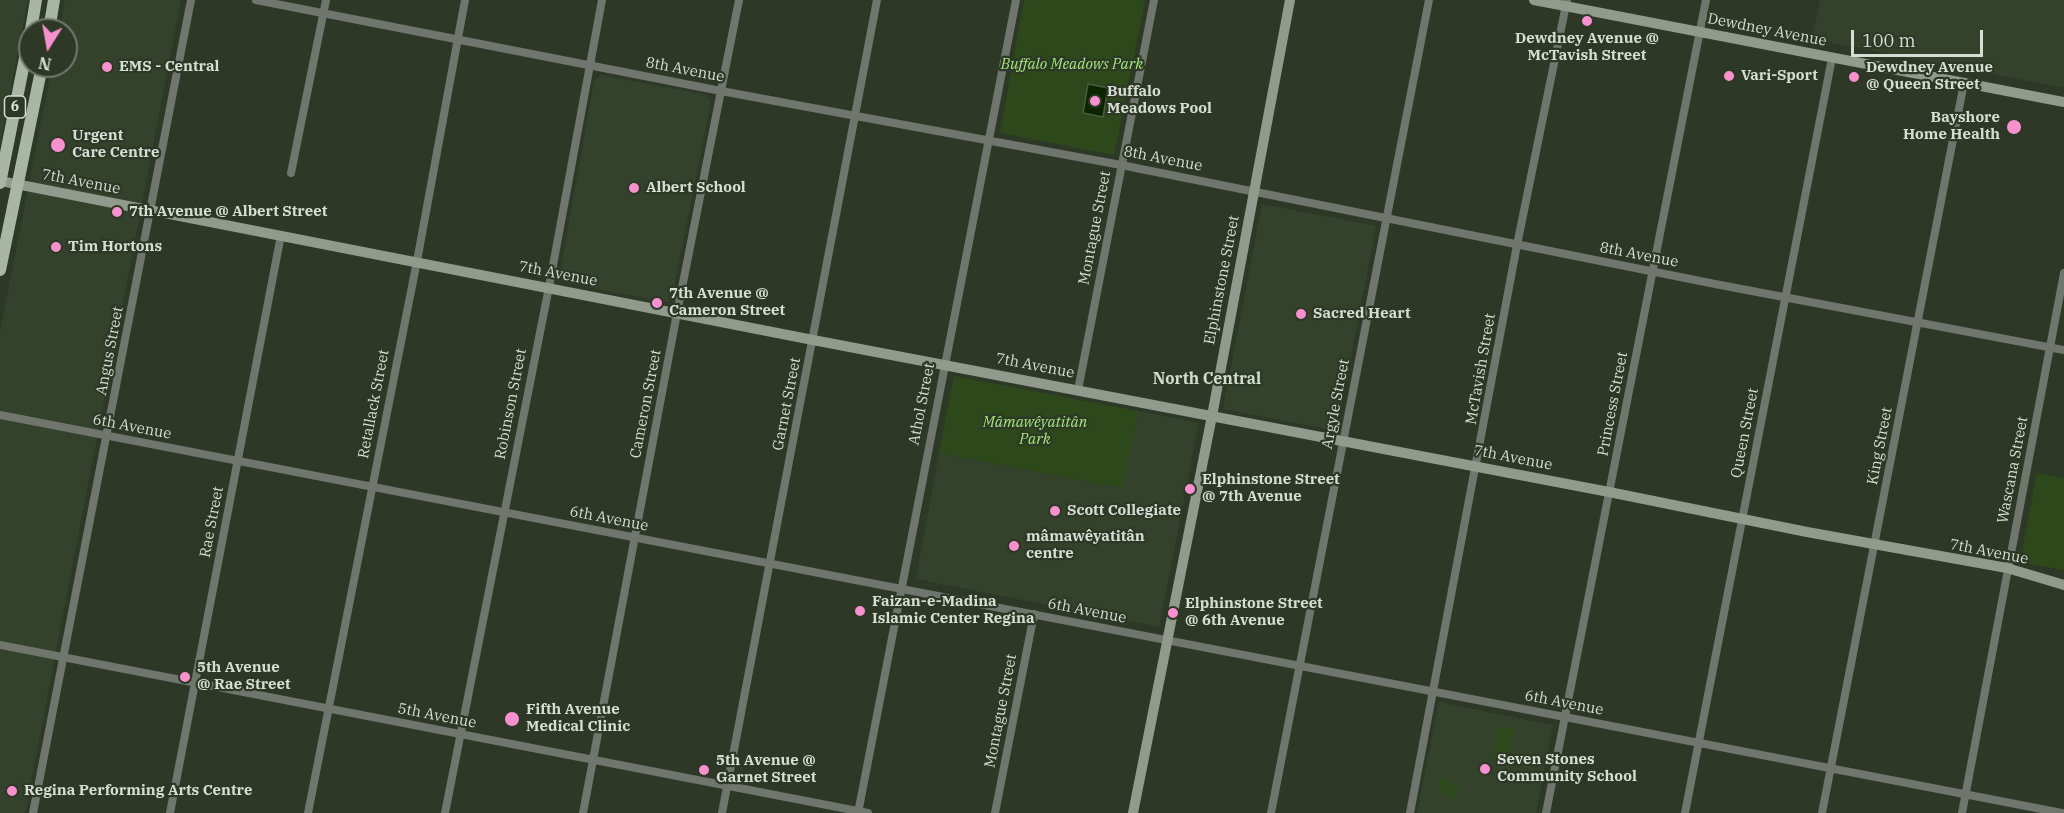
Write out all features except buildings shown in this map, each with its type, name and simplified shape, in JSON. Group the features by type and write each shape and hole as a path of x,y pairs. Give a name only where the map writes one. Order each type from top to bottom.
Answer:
{"main road":[{"name":"6","path":"33,18 36,0"},
{"path":"51,18 54,0"},
{"name":"6","path":"0,182 21,78"},
{"name":"6","path":"0,270 39,78"}],"street":[{"name":"Angus Street","path":"33,813 191,0"},
{"name":"8th Avenue","path":"256,0 721,91 1121,165 1652,272 2064,350"},
{"path":"291,173 326,0"},
{"name":"Retallack Street","path":"308,813 417,261 465,0"},
{"name":"Robinson Street","path":"445,813 549,287 602,0"},
{"name":"Cameron Street","path":"583,813 676,313 739,0"},
{"name":"Garnet Street","path":"722,813 877,0"},
{"name":"Athol Street","path":"858,812 1016,0"},
{"name":"Montague Street","path":"1078,390 1155,0"},
{"name":"Elphinstone Street","path":"1133,813 1212,416 1290,0"},
{"name":"Argyle Street","path":"1270,813 1429,0"},
{"name":"Dewdney Avenue","path":"1534,0 1567,3 1699,32 2064,102"},
{"name":"Princess Street","path":"1546,813 1706,0"},
{"name":"McTavish Street","path":"1410,813 1518,245 1567,3"},
{"name":"Queen Street","path":"1685,813 1832,58"},
{"name":"King Street","path":"1822,813 1964,83"},
{"name":"7th Avenue","path":"0,182 2007,568 2064,585"},
{"name":"Rae Street","path":"170,813 281,235"},
{"name":"Wascana Street","path":"1962,813 2064,273"},
{"name":"6th Avenue","path":"0,415 2062,813"},
{"name":"Montague Street","path":"995,813 1034,614"},
{"name":"5th Avenue","path":"0,645 868,813"}],"shaded area":[{"path":"0,0 28,0 24,18 18,18 18,51 0,144"},
{"path":"65,0 181,0 25,813 0,813 0,332 50,78 78,78 78,18 61,18"},
{"path":"1820,0 2064,0 2064,88 1812,39"},
{"name":"Albert School","path":"601,75 706,95 711,102 670,301 565,283 559,279 594,81"},
{"name":"Buffalo Meadows Pool","path":"1088,84 1108,88 1103,117 1083,113"},
{"name":"Sacred Heart","path":"1262,204 1376,226 1337,431 1223,409"},
{"name":"Scott Collegiate","path":"1138,411 1199,423 1159,627 916,579 939,453 1122,488"},
{"name":"Seven Stones Community School","path":"1439,702 1553,725 1536,813 1417,813"}],"green space":[{"name":"Buffalo Meadows Park","path":"1024,0 1145,0 1114,155 1000,133"},
{"name":"Mâmawêyatitân Park","path":"954,376 1138,411 1123,488 939,453"},
{"path":"2037,473 2064,478 2064,570 2020,562"},
{"path":"1498,726 1515,729 1508,764 1491,760"},
{"path":"1443,778 1460,788 1456,799 1440,791 1439,784"}],"place":[{"name":"Dewdney Avenue @ McTavish Street","path":"1587,21"},
{"name":"EMS - Central","path":"107,67"},
{"name":"Vari-Sport","path":"1729,76"},
{"name":"Dewdney Avenue @ Queen Street","path":"1854,77"},
{"name":"Buffalo Meadows Pool","path":"1095,101"},
{"name":"Bayshore Home Health","path":"2014,127"},
{"name":"Urgent Care Centre","path":"58,145"},
{"name":"Albert School","path":"634,188"},
{"name":"7th Avenue @ Albert Street","path":"117,212"},
{"name":"Tim Hortons","path":"56,247"},
{"name":"7th Avenue @ Cameron Street","path":"657,303"},
{"name":"Sacred Heart","path":"1301,314"},
{"name":"Elphinstone Street @ 7th Avenue","path":"1190,489"},
{"name":"Scott Collegiate","path":"1055,511"},
{"name":"mâmawêyatitân centre","path":"1014,546"},
{"name":"Faizan-e-Madina Islamic Center Regina","path":"860,611"},
{"name":"Elphinstone Street @ 6th Avenue","path":"1173,613"},
{"name":"5th Avenue @ Rae Street","path":"185,677"},
{"name":"Fifth Avenue Medical Clinic","path":"512,719"},
{"name":"Seven Stones Community School","path":"1485,769"},
{"name":"5th Avenue @ Garnet Street","path":"704,770"},
{"name":"Regina Performing Arts Centre","path":"12,791"}],"district":[{"name":"North Central","path":"1207,379"}]}
